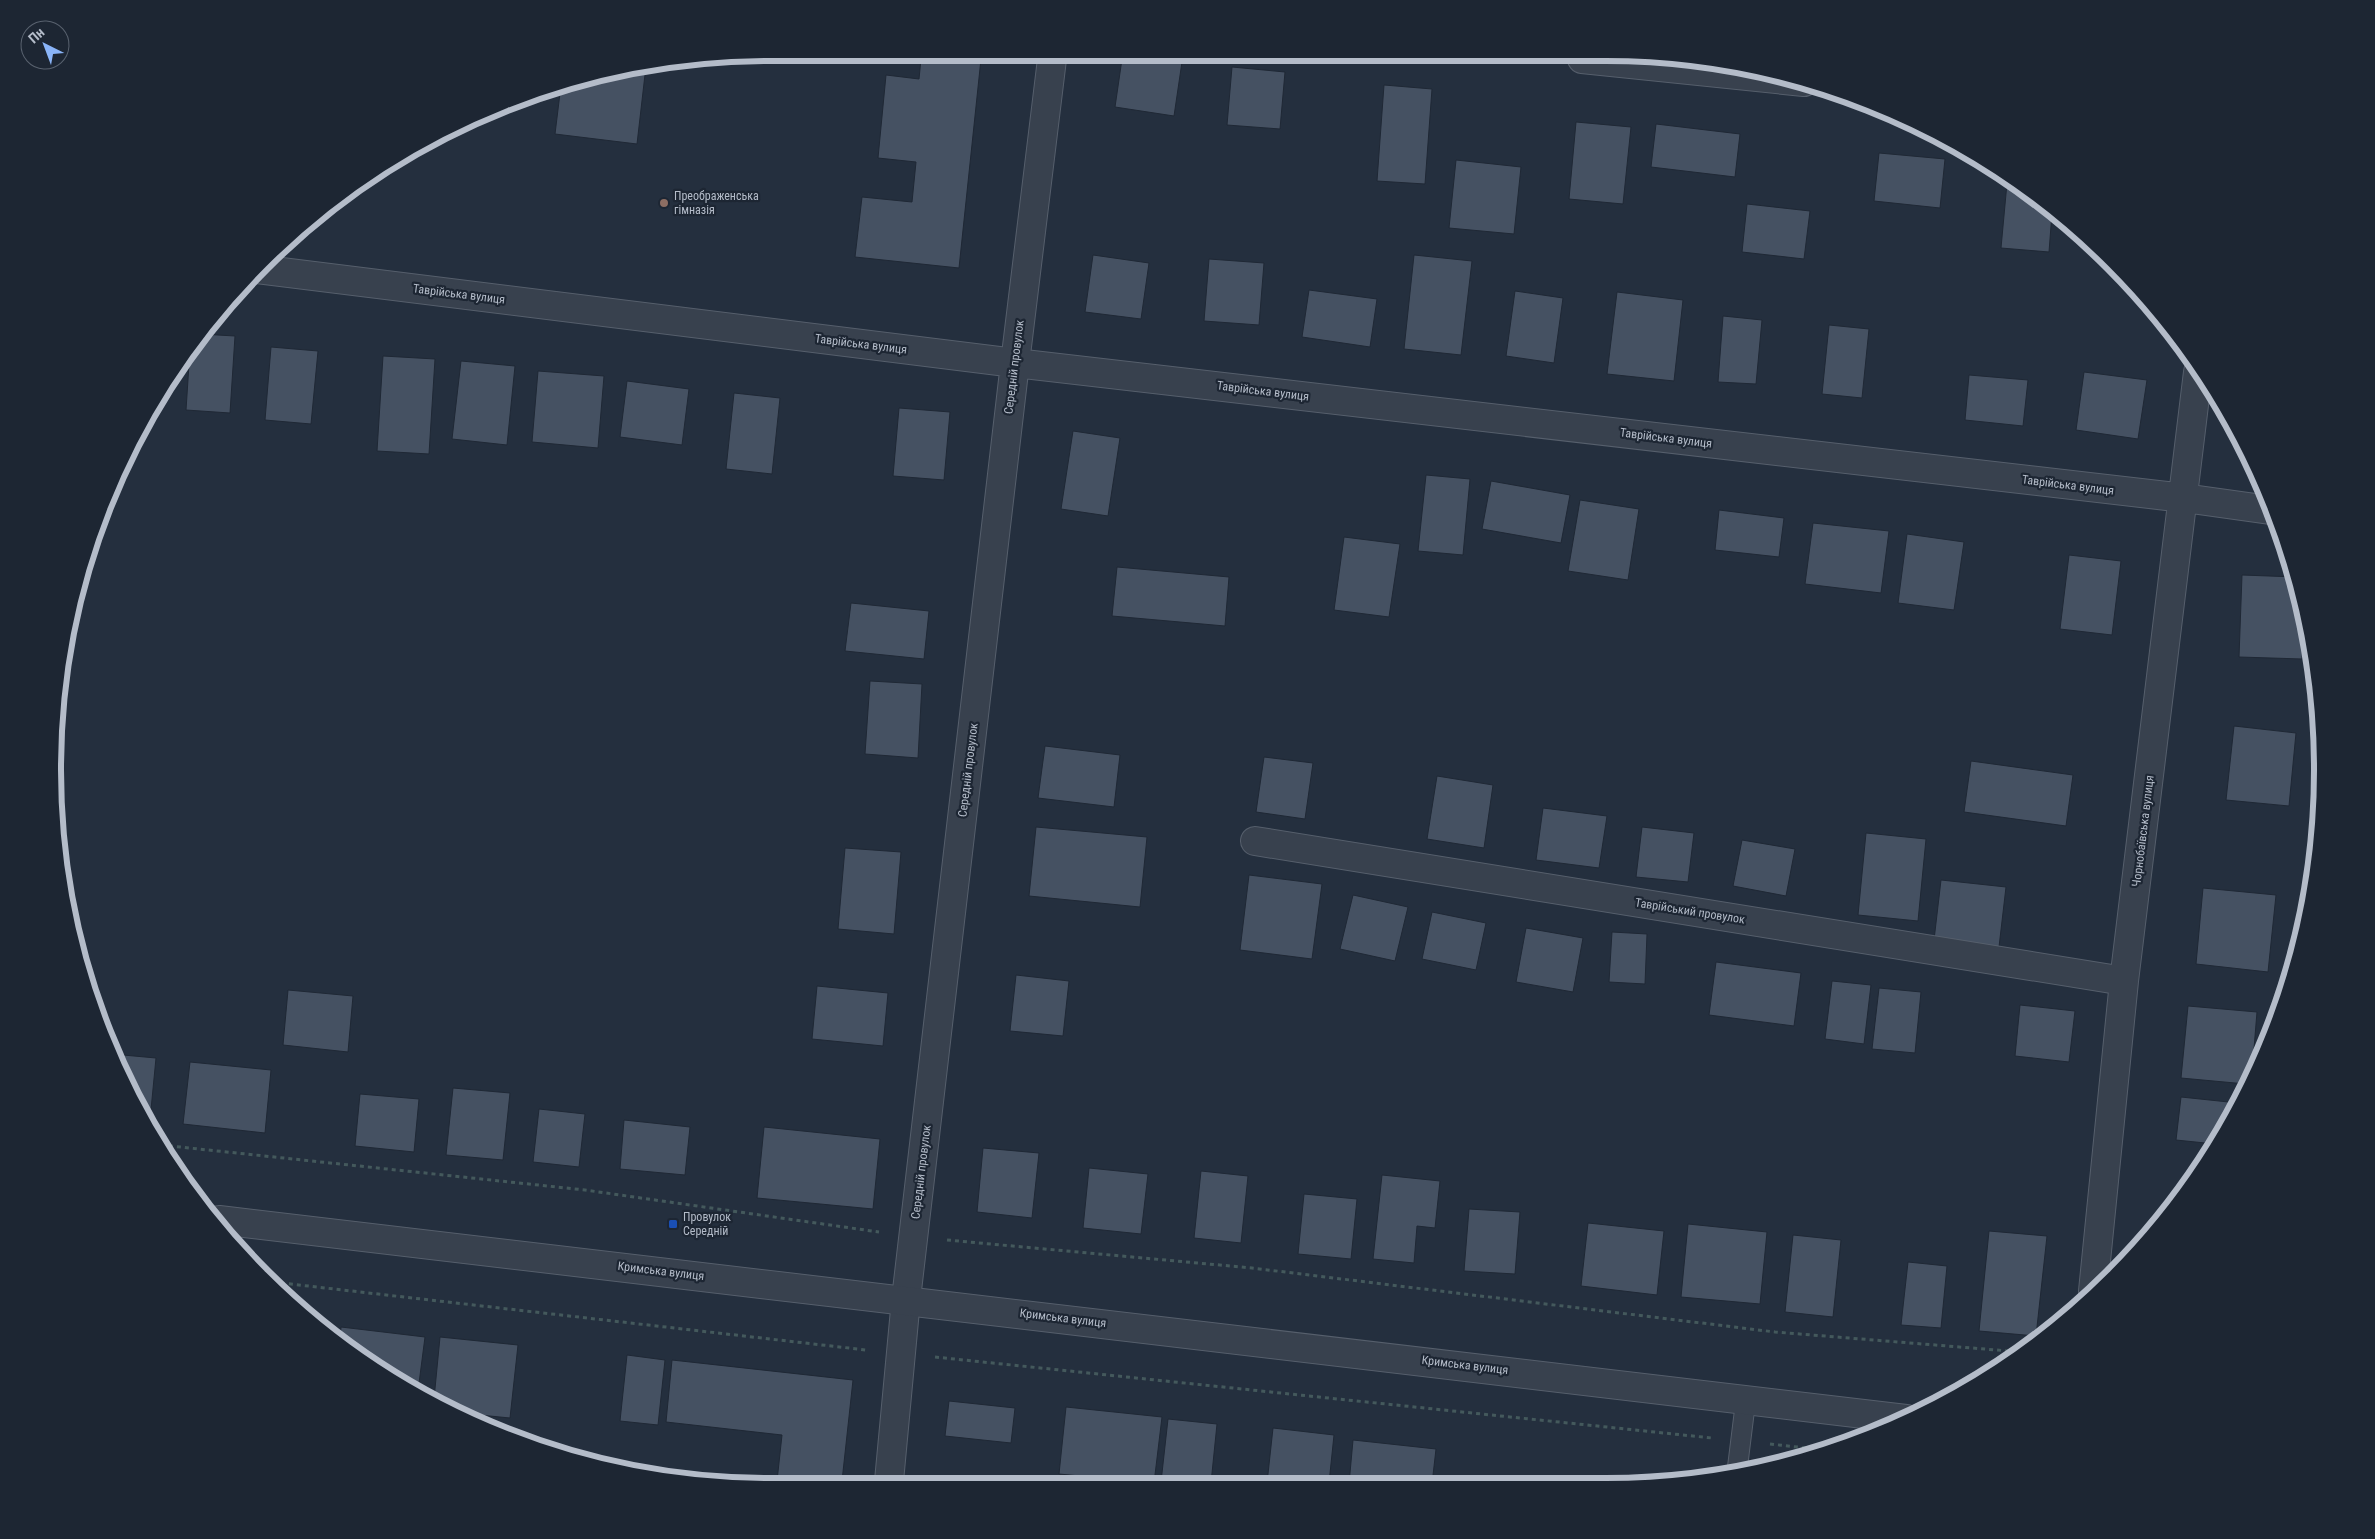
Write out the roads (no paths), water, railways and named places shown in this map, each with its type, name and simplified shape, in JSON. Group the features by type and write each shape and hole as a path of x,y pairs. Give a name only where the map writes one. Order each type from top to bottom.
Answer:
{"street":[{"name":"Середній провулок","path":"889,1478 906,1299 1052,61"},
{"path":"1601,61 1751,76"},
{"name":"Таврійська вулиця","path":"268,270 1015,362 2184,498 2264,509"},
{"name":"Чорнобаївська вулиця","path":"2094,1281 2124,981 2197,381"},
{"name":"Таврійський провулок","path":"1255,841 2124,981"},
{"name":"Кримська вулиця","path":"224,1221 1746,1398 1892,1417"}],"lane":[{"path":"1738,1465 1746,1398"}],"place":[{"name":"Преображенська гімназія","path":"664,203"},
{"name":"Провулок Середній","path":"673,1224"}]}
